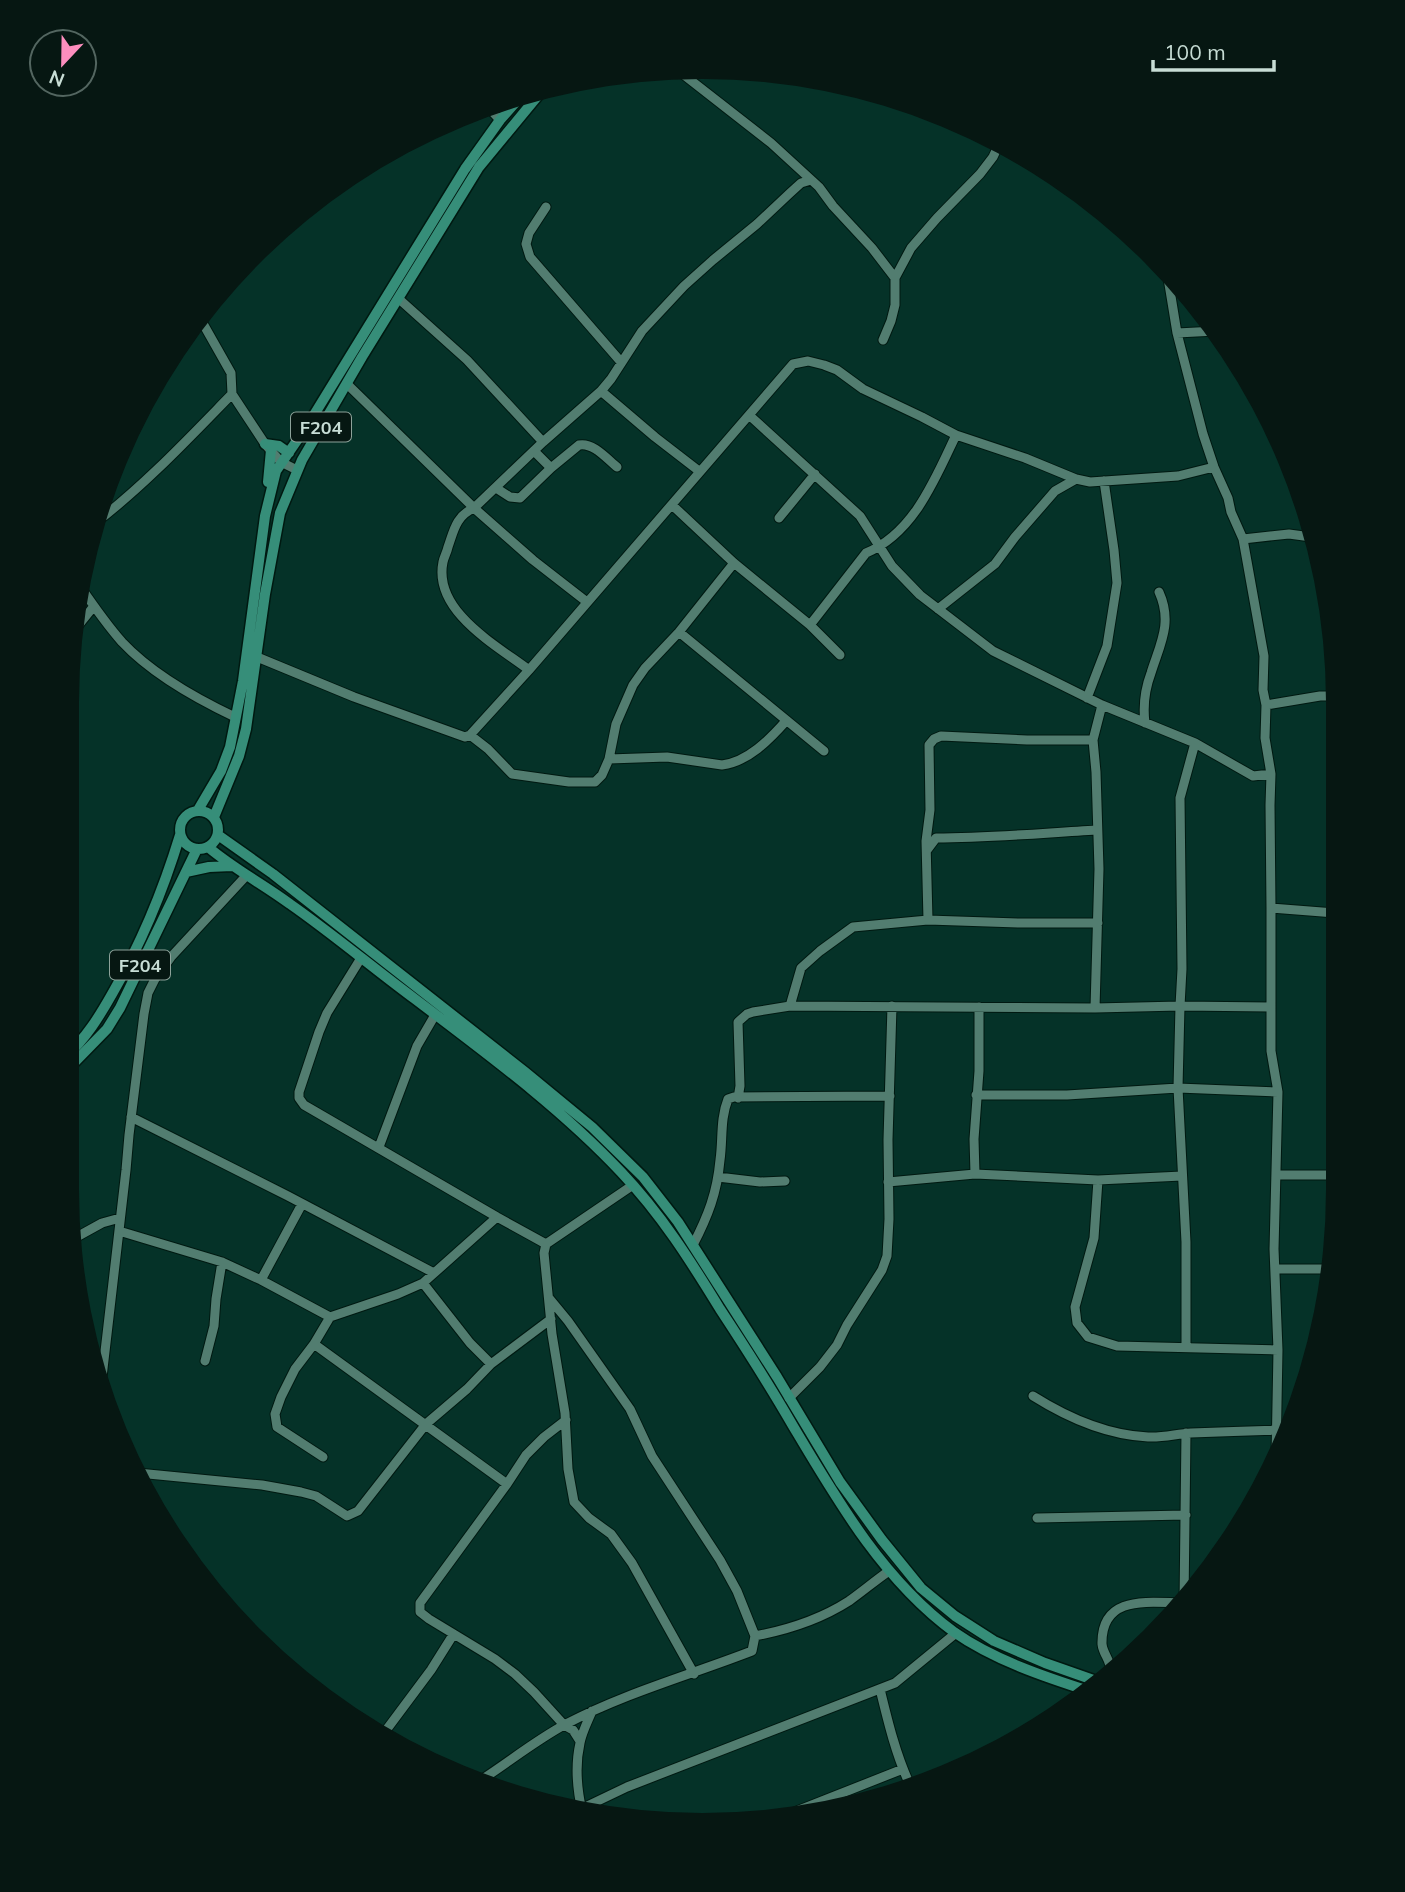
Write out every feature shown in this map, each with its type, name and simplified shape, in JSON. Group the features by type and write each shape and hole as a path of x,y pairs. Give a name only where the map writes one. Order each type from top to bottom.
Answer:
{"main road":[{"name":"F204","path":"214,817 247,729 265,594 280,513 297,470 362,357 479,167 532,103"},
{"name":"F204","path":"79,1043 94,1024 128,966 166,881 180,835 181,822 191,812 198,810 226,760 239,700 266,510 276,471 464,169 509,110"},
{"path":"266,510 268,447 279,446 285,457"},
{"path":"239,700 251,701"},
{"path":"198,810 214,817 218,835 273,874 525,1072 592,1127 643,1177 678,1222 857,1507 901,1564 935,1600 973,1629 994,1641 1089,1678"},
{"path":"180,835 187,845 202,848 288,902 511,1073 591,1141 668,1227 823,1476 889,1571 956,1633 1018,1665 1077,1687"},
{"name":"F204","path":"79,1058 107,1029 187,872 202,848 214,842 218,835"},
{"path":"187,872 232,866"}],"street":[{"path":"689,79 771,143 819,187 895,278"},
{"path":"495,115 500,120"},
{"path":"883,340 895,305 895,278 911,247 980,174 995,152"},
{"path":"529,670 464,619 451,604 443,583 443,562 454,527 464,512 474,508 601,391 642,331 684,286 801,183 811,180"},
{"path":"546,207 529,233 526,244 530,257 621,362"},
{"path":"1170,290 1177,333 1203,434 1243,539 1264,656 1265,738 1271,774 1271,1051 1278,1092 1273,1248 1278,1350 1276,1435"},
{"path":"399,299 467,360 543,442"},
{"path":"205,327 231,373 232,394 268,447"},
{"path":"1177,333 1203,332"},
{"path":"257,657 354,697 465,737 470,735 793,364 808,361 837,370 863,389 956,435 1025,458 1076,479 1090,482 1178,475 1214,467"},
{"path":"347,384 474,508 533,560 587,602"},
{"path":"601,391 699,471"},
{"path":"108,513 163,464 232,394"},
{"path":"749,415 860,516 892,566 920,595 993,650 1102,705 1195,743 1253,776 1271,774"},
{"path":"810,625 866,553 879,548 898,533 929,493 956,435"},
{"path":"496,488 510,497 520,498 579,444 591,446 617,467"},
{"path":"534,451 551,468"},
{"path":"285,457 297,470"},
{"path":"779,518 815,474"},
{"path":"938,609 995,564 1055,491 1076,479"},
{"path":"1087,698 1107,646 1117,583 1104,481"},
{"path":"672,505 734,563 810,625 840,655"},
{"path":"1243,539 1289,534 1303,536"},
{"path":"470,735 512,774 569,782 596,782 609,759 617,724 633,685 734,563"},
{"path":"1145,723 1149,676 1164,638 1165,608 1159,592"},
{"path":"88,598 125,645 144,661 191,694 235,717"},
{"path":"85,618 94,606"},
{"path":"679,632 824,751"},
{"path":"1266,705 1326,696"},
{"path":"1096,1008 1099,869 1093,740 1102,705"},
{"path":"609,759 667,757 730,764 767,742 786,721"},
{"path":"928,920 926,851 930,810 929,745 934,739 941,736 1093,740"},
{"path":"1186,1347 1186,1242 1178,1088 1182,969 1180,798 1195,743"},
{"path":"926,851 936,838 1097,830"},
{"path":"104,1363 131,1117 148,993 171,957 246,876"},
{"path":"1271,908 1326,912"},
{"path":"790,1006 801,968 853,928 928,920 1098,923"},
{"path":"362,958 327,1013 299,1098 304,1105 546,1244"},
{"path":"738,1097 738,1022 747,1014 790,1006 1270,1007"},
{"path":"789,1398 820,1367 837,1345 882,1270 887,1256 892,1006"},
{"path":"975,1174 979,1007"},
{"path":"379,1147 417,1046 435,1015"},
{"path":"976,1095 1067,1095 1178,1088 1278,1092"},
{"path":"692,1245 712,1205 718,1177 724,1109 728,1099 890,1096"},
{"path":"131,1117 434,1273"},
{"path":"888,1182 975,1174 1098,1180 1182,1176"},
{"path":"1276,1175 1326,1175"},
{"path":"718,1177 760,1182 785,1181"},
{"path":"1098,1180 1094,1238 1076,1307 1077,1324 1088,1337 1118,1346 1278,1350"},
{"path":"633,1185 546,1244 544,1254 548,1297 566,1420 568,1469 574,1503 611,1534 632,1563 694,1674"},
{"path":"261,1280 302,1204"},
{"path":"323,1457 277,1427 275,1414 295,1369 331,1317 423,1283 497,1217"},
{"path":"80,1235 102,1223 120,1218"},
{"path":"119,1231 222,1262 331,1317"},
{"path":"205,1361 214,1326 222,1262"},
{"path":"1275,1269 1321,1269"},
{"path":"423,1283 455,1325 491,1364"},
{"path":"489,1775 564,1725 592,1711 752,1651 755,1636 737,1591 720,1560 652,1456 631,1409 548,1297"},
{"path":"148,1474 262,1485 301,1492 316,1496 350,1516 363,1505 426,1424 491,1364 551,1319"},
{"path":"314,1344 508,1484"},
{"path":"1033,1396 1080,1422 1105,1430 1149,1437 1276,1430"},
{"path":"566,1420 526,1455 508,1484 420,1602 420,1612 515,1674 564,1725 573,1730 580,1741"},
{"path":"1185,1583 1186,1433"},
{"path":"1037,1518 1186,1515"},
{"path":"755,1636 784,1631 828,1612 889,1571"},
{"path":"1109,1662 1102,1647 1104,1625 1113,1611 1125,1605 1142,1602 1170,1603"},
{"path":"596,1804 627,1787 895,1683 956,1633"},
{"path":"388,1728 453,1635"},
{"path":"880,1689 907,1779"},
{"path":"580,1801 577,1764 580,1741 592,1711"},
{"path":"820,1802 902,1769"}]}
